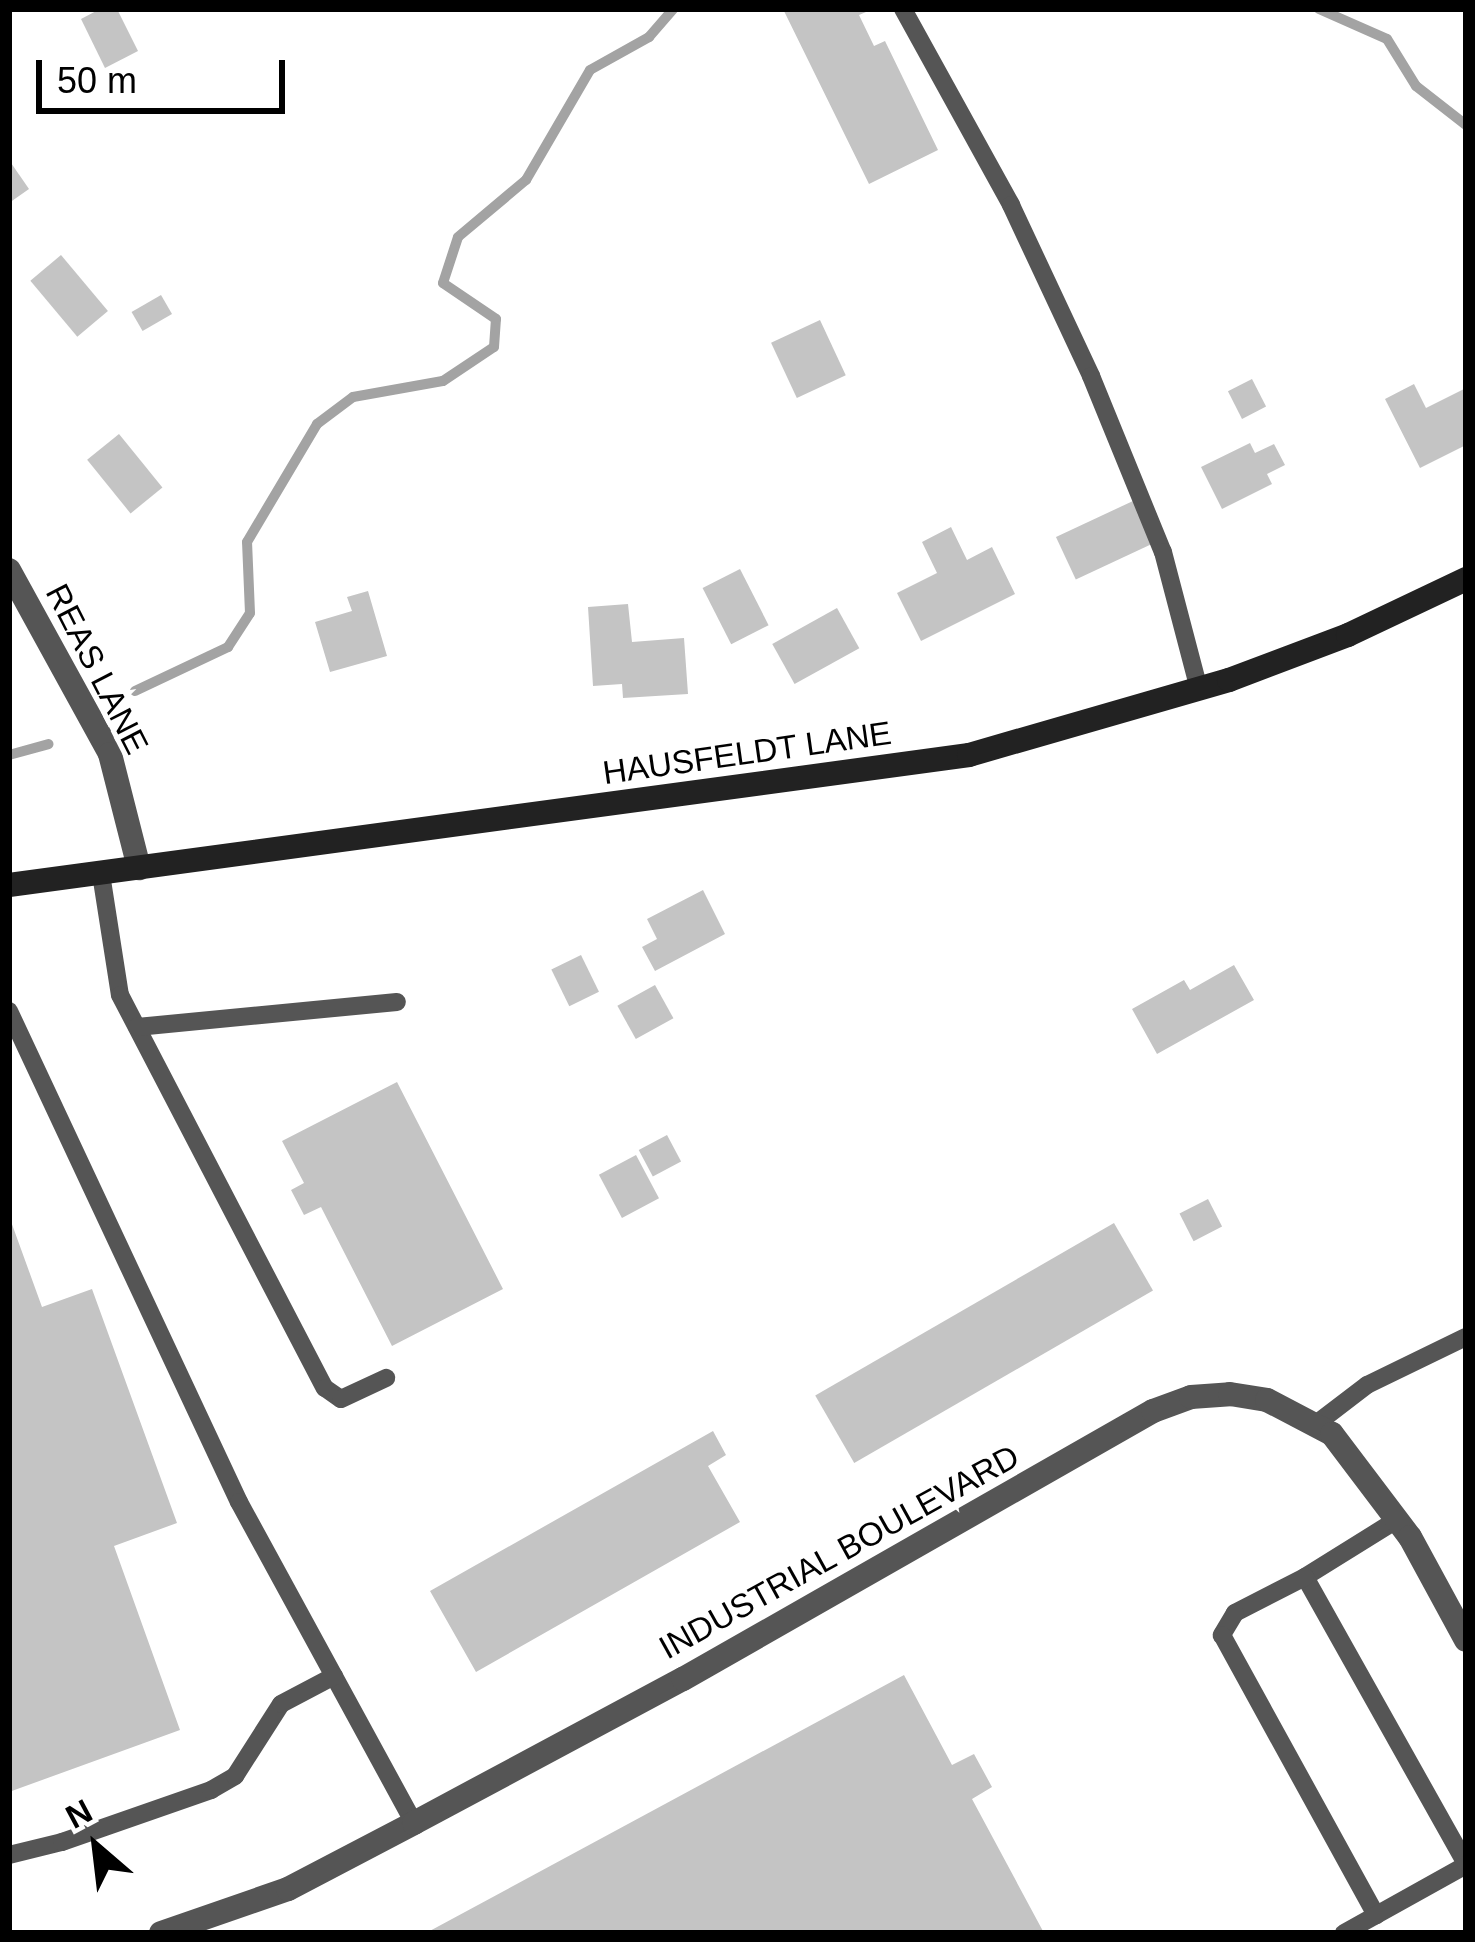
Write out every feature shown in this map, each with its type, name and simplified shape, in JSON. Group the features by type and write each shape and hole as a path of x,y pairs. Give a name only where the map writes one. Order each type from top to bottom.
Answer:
{"street":[{"name":"REAS LANE","path":"9,570 110,754 139,868"},
{"name":"HAUSFELDT LANE","path":"9,885 969,755 1199,689 1348,635 1466,579"},
{"name":"INDUSTRIAL BOULEVARD","path":"161,1933 288,1888 414,1823 702,1669 1154,1411 1191,1397 1230,1394 1267,1400 1332,1434 1398,1519 1466,1640"}],"lane":[{"path":"903,9 1011,205 1091,376 1163,551 1199,689"},
{"path":"101,874 113,973 326,1388 340,1399 386,1378"},
{"path":"137,1027 397,1002"},
{"path":"9,1011 239,1502 414,1823"},
{"path":"1316,1424 1367,1385 1466,1336"},
{"path":"1376,1915 1222,1635 1235,1613 1305,1577 1398,1519"},
{"path":"1305,1577 1466,1864 1344,1933"},
{"path":"9,1855 211,1790 235,1776 281,1704 334,1676"}],"building":[{"path":"100,9 117,9 138,51 105,68 81,19"},
{"path":"783,9 873,9 859,15 874,46 885,41 938,150 869,184"},
{"path":"9,160 29,189 9,203"},
{"path":"61,255 108,311 77,337 30,281"},
{"path":"161,295 172,314 143,331 132,312"},
{"path":"820,320 846,375 797,398 771,343"},
{"path":"1252,379 1266,407 1242,419 1228,391"},
{"path":"1414,384 1426,408 1466,388 1466,445 1420,468 1385,399"},
{"path":"119,434 162,488 131,513 87,460"},
{"path":"1250,443 1255,453 1274,444 1285,465 1267,474 1272,484 1222,509 1201,467"},
{"path":"1133,501 1153,544 1076,580 1056,537"},
{"path":"951,527 967,560 992,547 1015,594 921,641 897,593 937,573 922,542"},
{"path":"740,569 769,625 731,644 703,588"},
{"path":"368,591 387,656 330,672 315,622 352,611 347,597"},
{"path":"628,604 632,642 684,638 688,694 623,698 622,684 593,686 588,607"},
{"path":"837,608 859,648 795,684 772,644"},
{"path":"703,890 725,934 655,971 642,947 657,939 647,919"},
{"path":"581,955 599,992 569,1006 551,969"},
{"path":"1234,965 1254,1000 1157,1054 1132,1009 1184,980 1190,990"},
{"path":"655,985 673,1018 636,1039 617,1006"},
{"path":"397,1082 503,1289 392,1346 321,1207 304,1215 291,1190 304,1183 282,1141"},
{"path":"667,1135 681,1161 653,1177 639,1150"},
{"path":"636,1155 659,1198 622,1218 599,1175"},
{"path":"1208,1199 1222,1227 1194,1241 1179,1214"},
{"path":"9,1216 42,1307 92,1289 177,1523 114,1546 180,1730 9,1792"},
{"path":"1114,1223 1153,1291 854,1463 815,1396"},
{"path":"713,1431 726,1455 708,1466 740,1522 476,1672 430,1591"},
{"path":"904,1675 952,1765 974,1754 992,1787 972,1799 1044,1933 426,1933"}],"waterway":[{"path":"135,691 228,647 250,613 247,542 317,424 353,397 443,381 494,347 496,319 443,283 458,237 526,180 590,70 649,37 673,9"},
{"path":"1319,9 1387,39 1416,86 1466,125"},
{"path":"9,755 49,744"}]}
